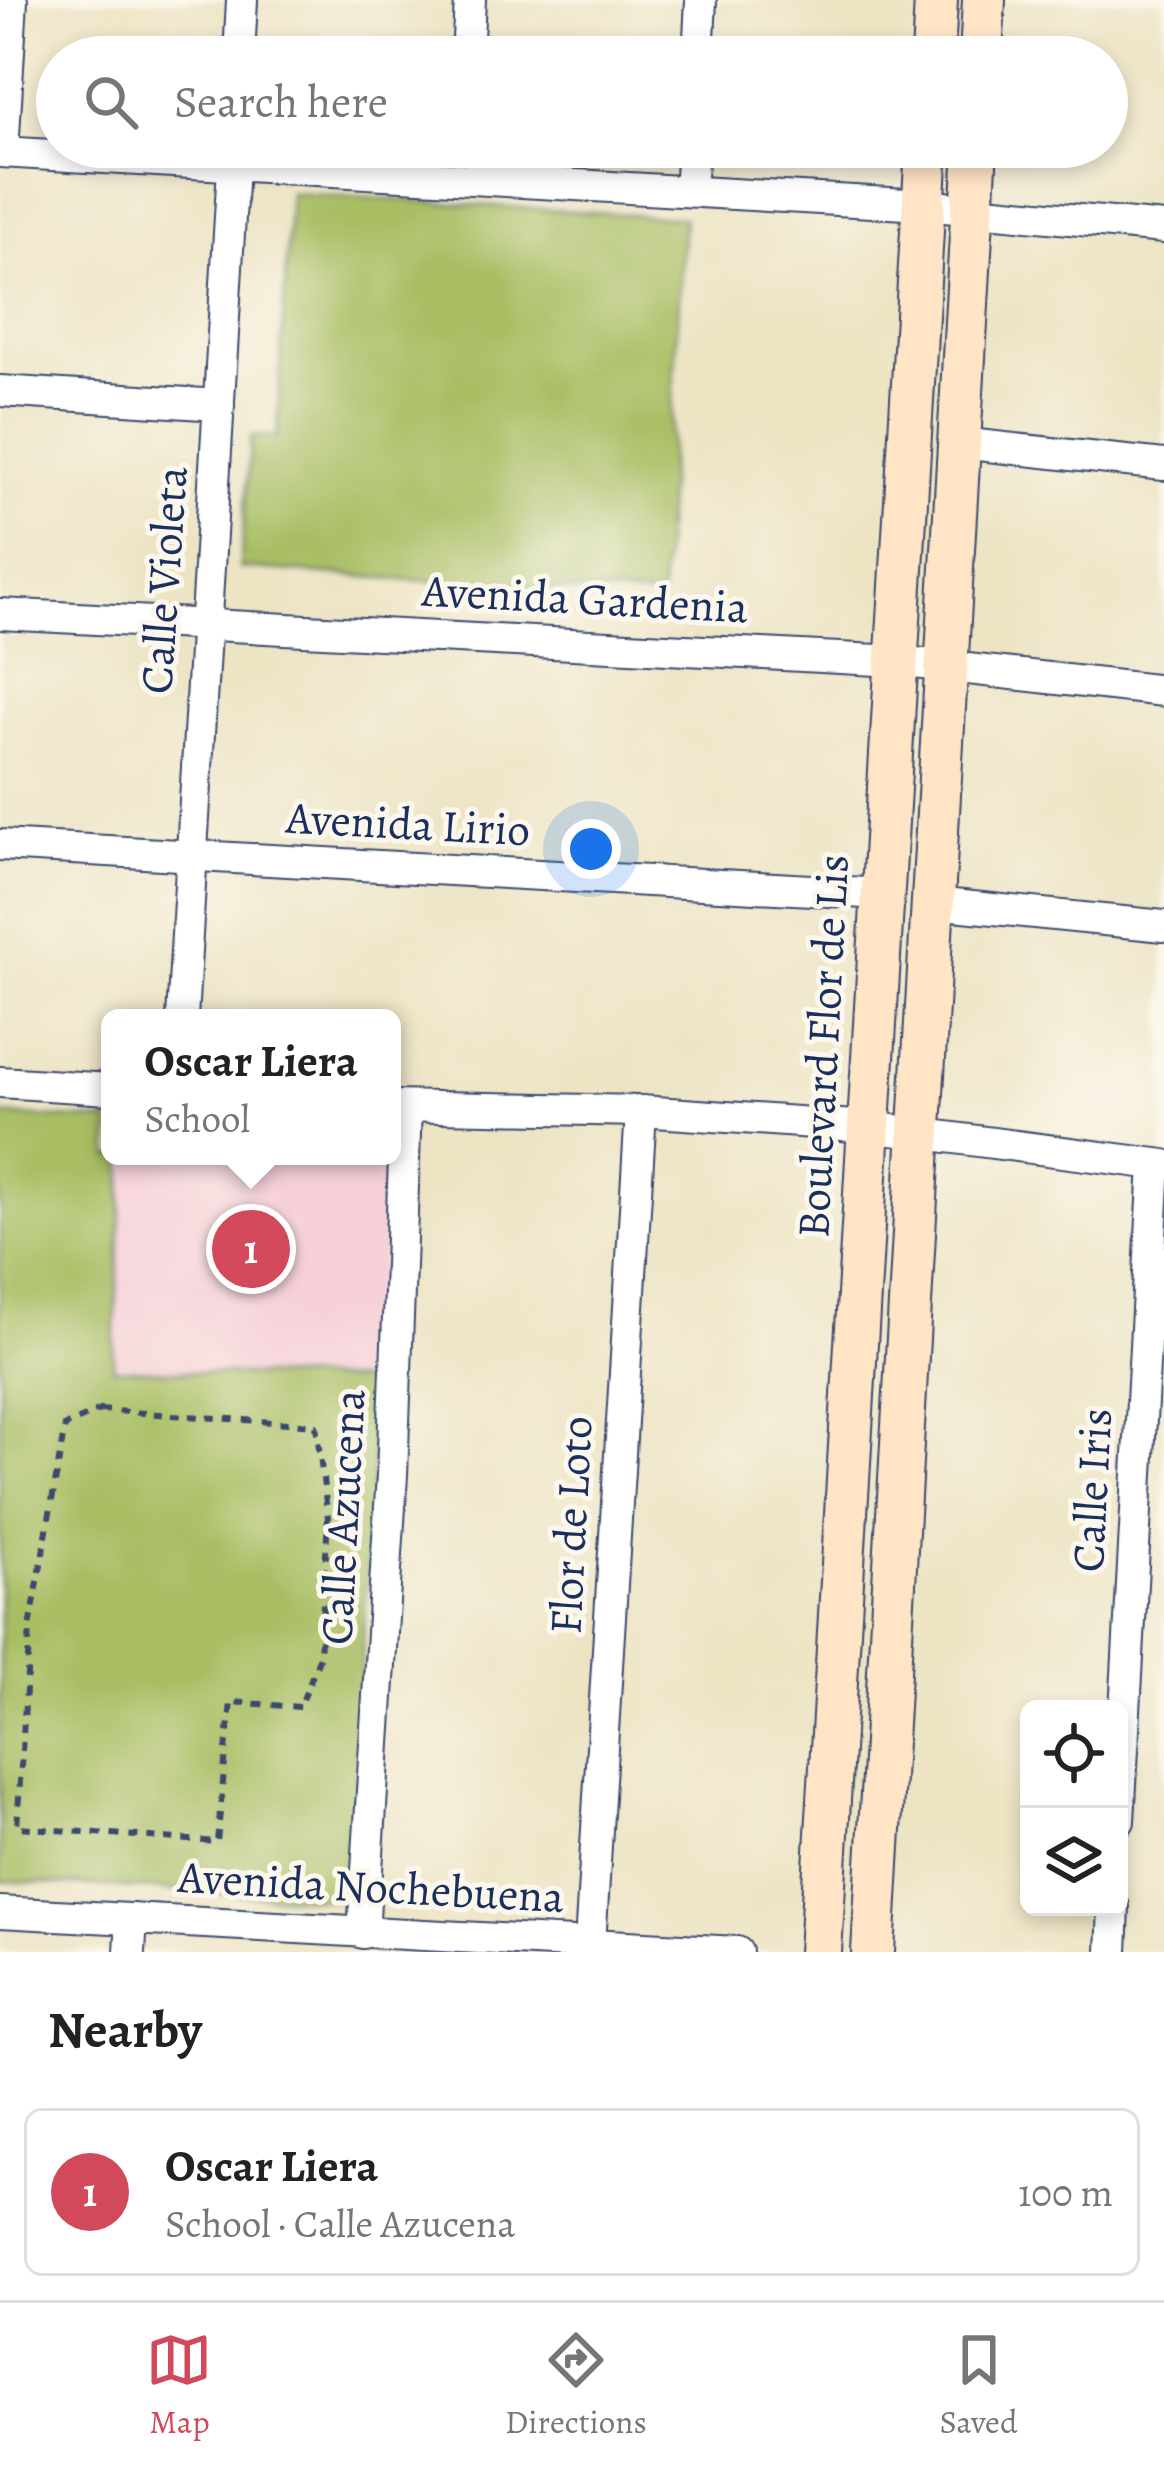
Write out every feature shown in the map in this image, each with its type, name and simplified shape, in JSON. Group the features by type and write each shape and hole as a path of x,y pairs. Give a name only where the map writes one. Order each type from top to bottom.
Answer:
{"street":[{"path":"12,0 2,152 36,153"},
{"path":"240,36 242,0"},
{"path":"468,36 470,0"},
{"path":"699,36 701,0"},
{"path":"934,36 936,0"},
{"path":"982,36 984,0"},
{"name":"Calle Violeta","path":"183,1009 233,168"},
{"path":"508,168 690,191 972,208 1164,228"},
{"path":"690,191 692,168"},
{"name":"Boulevard Flor de Lis","path":"820,1952 927,168"},
{"path":"873,1952 975,168"},
{"path":"0,391 220,405"},
{"path":"959,442 1164,465"},
{"name":"Avenida Gardenia","path":"0,614 897,661 1164,691"},
{"name":"Avenida Lirio","path":"0,845 883,894"},
{"path":"933,903 1164,926"},
{"path":"0,1082 101,1088"},
{"path":"401,1106 641,1111 869,1127 1160,1165"},
{"name":"Flor de Loto","path":"590,1944 641,1111"},
{"name":"Calle Azucena","path":"363,1933 390,1498 398,1165"},
{"name":"Calle Iris","path":"1120,1808 1160,1165"},
{"name":"Avenida Nochebuena","path":"0,1912 737,1952"},
{"path":"1112,1952 1114,1916"},
{"path":"130,1952 131,1919"}],"path":[{"path":"100,1410 316,1425 328,1518 320,1656 300,1707 231,1702 217,1842 194,1841 16,1827 31,1628 65,1426 100,1410"}],"shaded area":[{"path":"124,1165 386,1165 377,1382 113,1368"}],"green space":[{"path":"290,193 684,218 661,597 240,568 251,436 277,437"},
{"path":"0,1115 101,1121 101,1165 124,1165 113,1368 377,1382 349,1900 0,1881"}],"place":[{"name":"Oscar Liera","path":"251,1249"}]}
